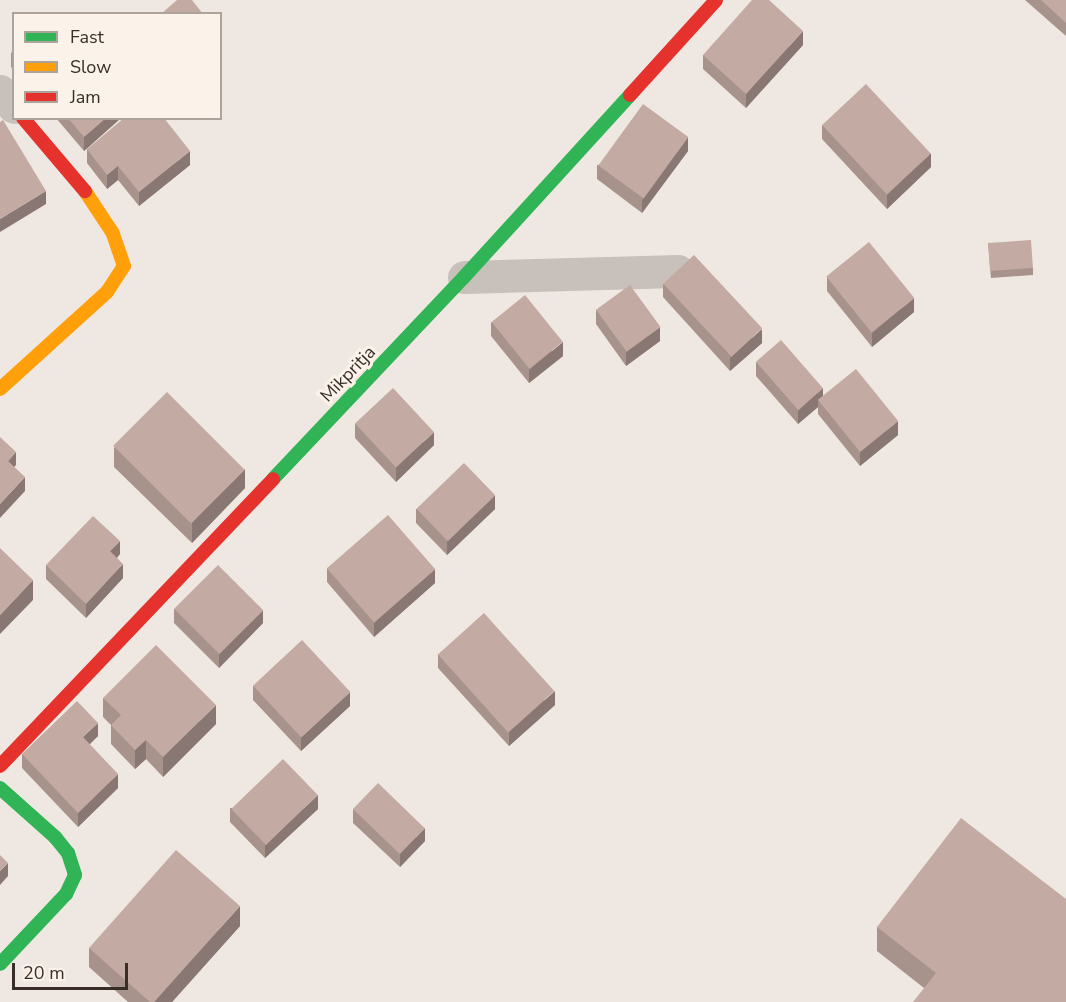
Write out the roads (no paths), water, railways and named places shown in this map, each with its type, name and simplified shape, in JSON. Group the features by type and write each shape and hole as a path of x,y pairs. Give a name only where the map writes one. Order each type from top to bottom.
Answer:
{"street":[{"name":"Mikpritja","path":"0,766 464,277 716,0"},
{"path":"0,91 12,105"},
{"path":"0,389 107,292 123,266 112,232 86,192 25,120"},
{"path":"464,277 678,271"},
{"path":"0,788 56,837 68,853 75,875 66,894 0,964"}]}
